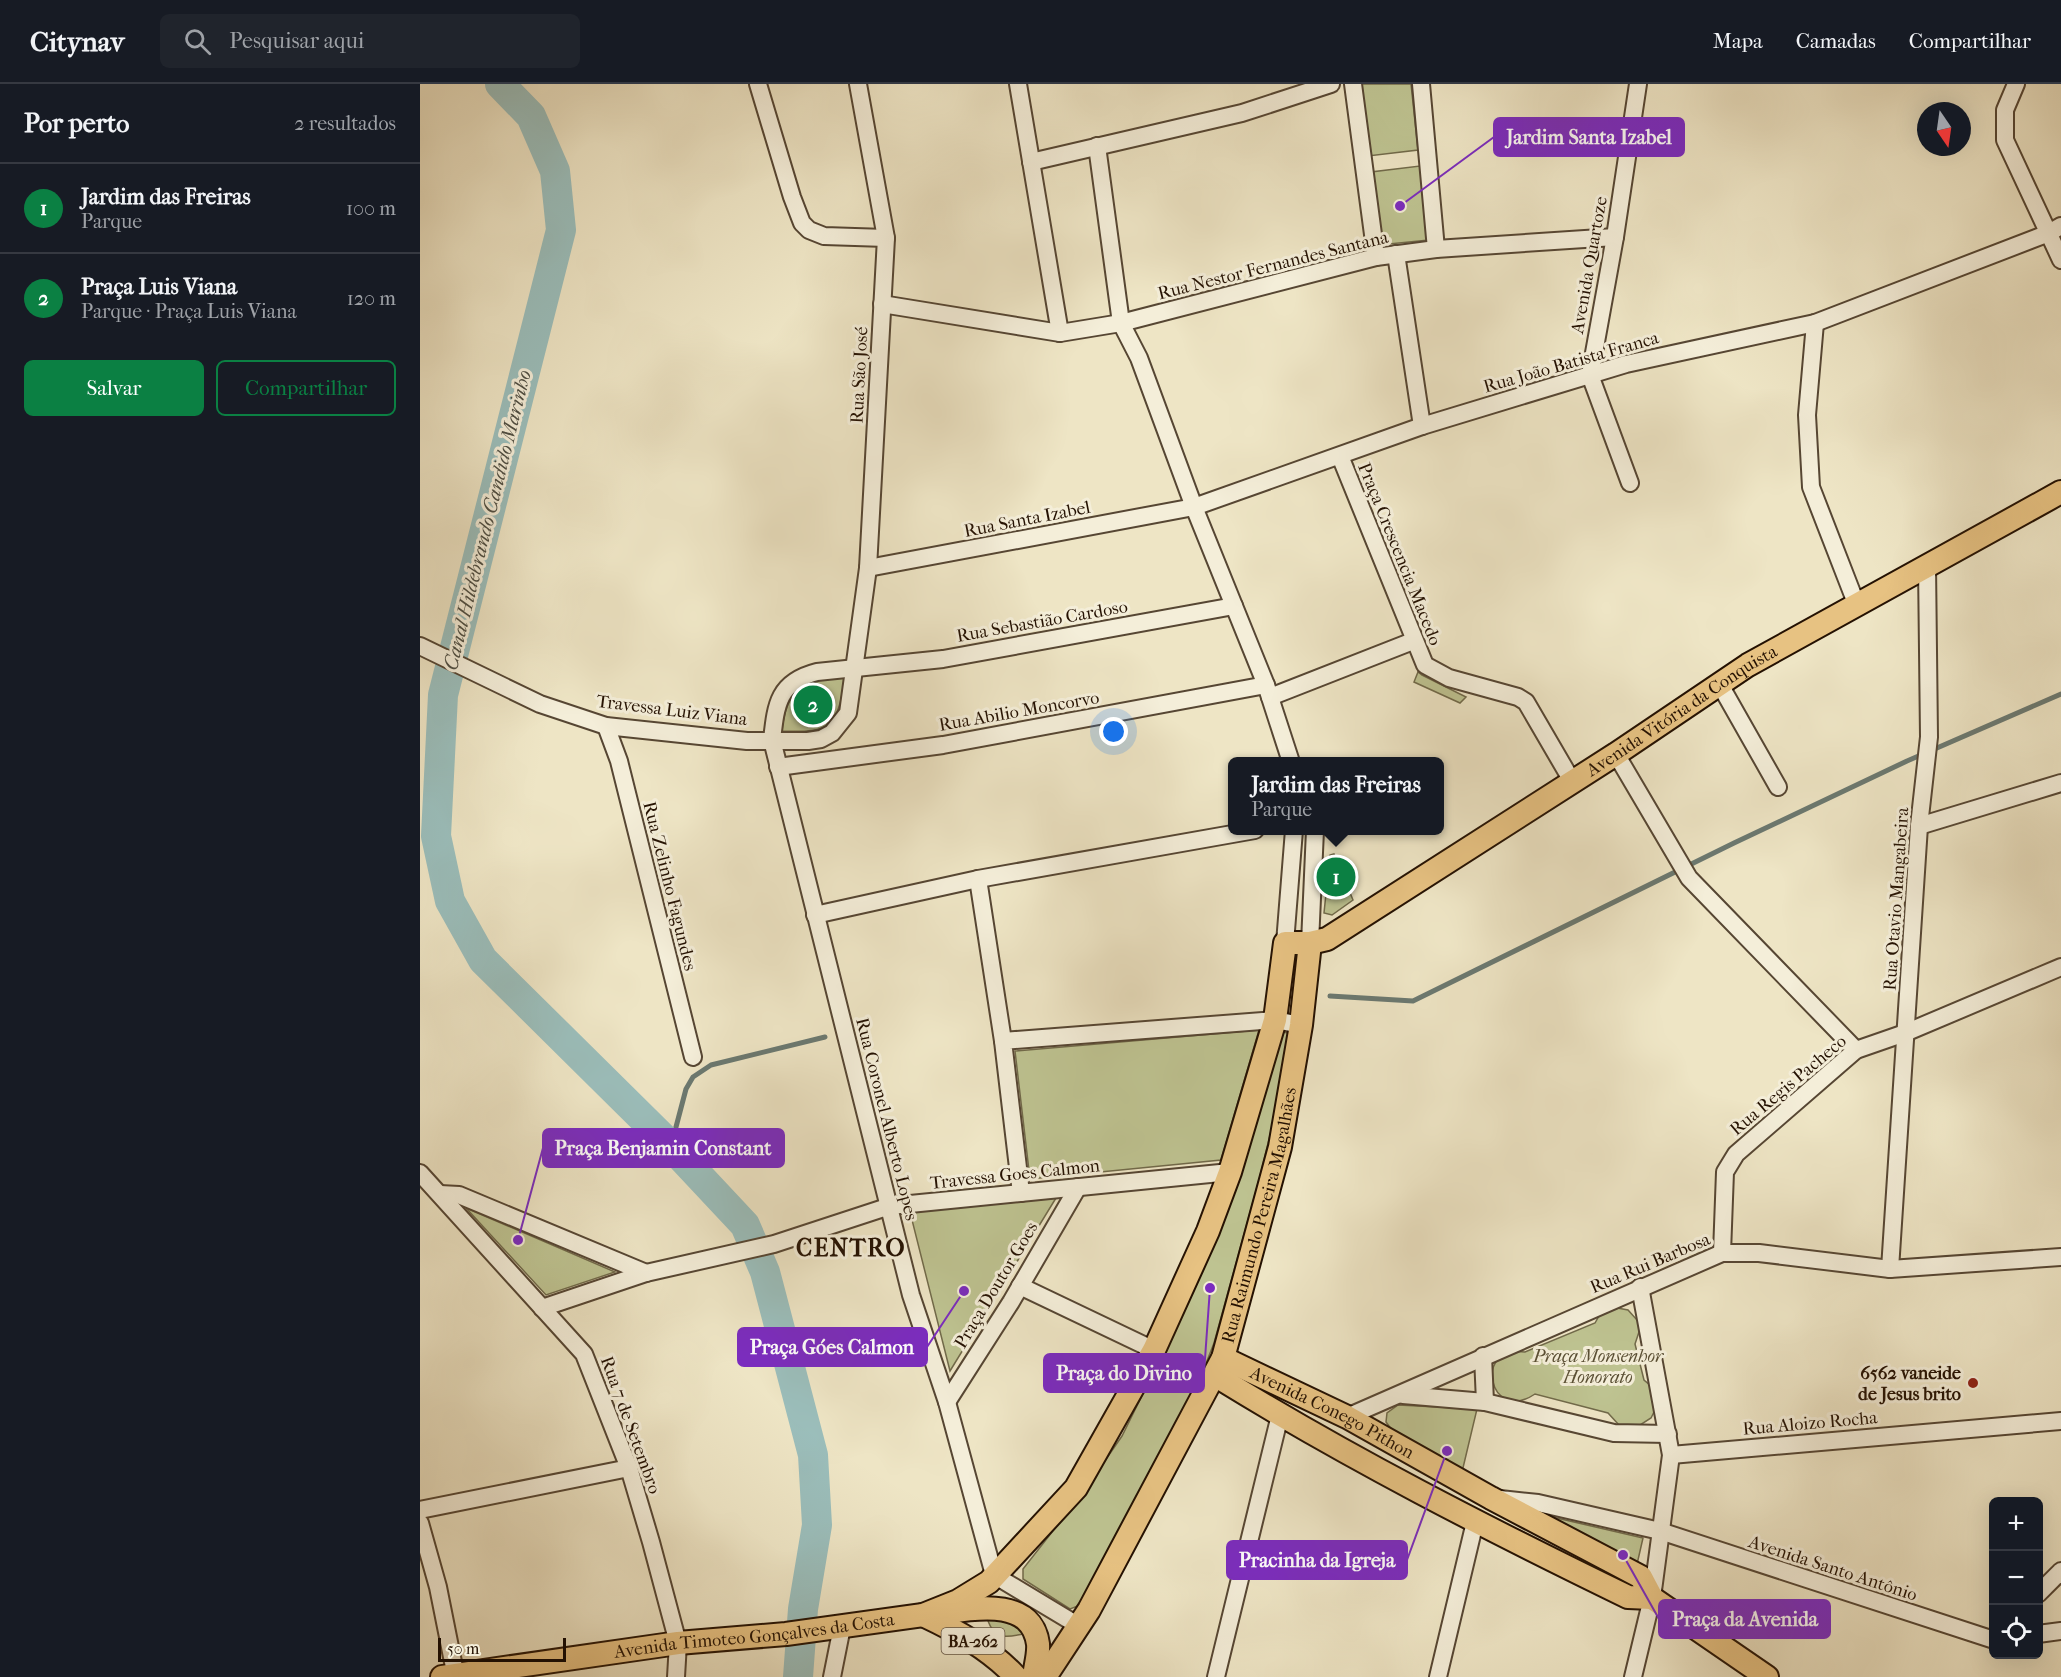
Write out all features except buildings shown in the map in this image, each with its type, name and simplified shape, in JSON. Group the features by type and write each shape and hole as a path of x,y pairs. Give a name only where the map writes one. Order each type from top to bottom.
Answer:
{"main road":[{"name":"Avenida Vitória da Conquista","path":"1310,943 1326,939 1616,753 1719,683 1856,603 2061,492"},
{"path":"1285,943 1310,943"},
{"name":"Rua Raimundo Pereira Magalhães","path":"991,1579 1076,1488 1154,1350 1208,1231 1230,1172 1275,1020 1285,943"},
{"name":"Rua Raimundo Pereira Magalhães","path":"1044,1677 1076,1630 1219,1367 1280,1147 1301,1025 1310,943"},
{"name":"Avenida Conego Pithon","path":"1219,1367 1280,1415 1475,1522 1628,1598 1652,1598"},
{"name":"Avenida Conego Pithon","path":"1219,1367 1347,1416 1491,1498 1641,1577 1652,1598 1767,1677"},
{"path":"975,1643 981,1608 991,1579"},
{"name":"Avenida Timoteo Gonçalves da Costa","path":"451,1676 678,1643 786,1634 923,1615 958,1602 991,1579"},
{"path":"923,1615 981,1608 1001,1609 1023,1617 1030,1623 1039,1647 1034,1677"},
{"name":"BA-262","path":"923,1615 955,1630 975,1643 1016,1677"},
{"path":"995,1658 1039,1647 1076,1630"}],"street":[{"path":"758,84 802,223 809,230 824,236 886,238"},
{"name":"Rua São José","path":"855,670 868,568 886,238 858,84"},
{"path":"1018,84 1060,333"},
{"path":"1031,162 1242,113 1331,84"},
{"path":"1353,84 1376,257"},
{"path":"1421,84 1436,249"},
{"name":"Avenida Quartoze","path":"1590,375 1615,237 1638,84"},
{"path":"2016,84 2005,110 2005,140 2055,230 2061,260"},
{"path":"1098,147 1121,323 1139,358 1194,507 1268,691 1289,757"},
{"name":"Rua João Batista Franca","path":"1194,507 1422,426 1626,364 1815,324 2055,230"},
{"name":"Rua Nestor Fernandes Santana","path":"882,304 1060,333 1121,323 1376,257 1436,249 1615,237"},
{"path":"1396,254 1422,426"},
{"path":"1815,324 1807,415 1811,487 1856,603"},
{"path":"1590,375 1630,483"},
{"name":"Praça Crescencia Macedo","path":"1340,456 1413,641 1425,665 1435,672 1518,697 1526,702 1572,781"},
{"name":"Rua Santa Izabel","path":"868,568 1194,507"},
{"name":"Rua Otavio Mangabeira","path":"1890,1269 1919,826 1929,737 1927,565"},
{"name":"Rua Sebastião Cardoso","path":"772,740 775,711 780,697 789,684 802,676 817,672 855,670 943,659 1234,606"},
{"name":"Rua Abilio Moncorvo","path":"778,767 943,745 1268,691 1413,641"},
{"name":"Travessa Luiz Viana","path":"420,646 540,704 606,726 747,741 808,741 832,733 842,724 848,713 855,670"},
{"path":"1719,683 1778,788"},
{"name":"Rua Zelinho Fagundes","path":"606,726 619,761 693,1057"},
{"name":"Rua Coronel Alberto Lopes","path":"772,740 912,1295 947,1402 991,1579"},
{"path":"1616,753 1689,878 1856,1050"},
{"path":"1919,826 2061,783"},
{"path":"815,915 978,879 1232,835"},
{"name":"Rua Raimundo Pereira Magalhães","path":"1285,943 1294,835"},
{"name":"Rua Raimundo Pereira Magalhães","path":"1310,943 1315,835"},
{"path":"978,879 1003,1041 1021,1193"},
{"name":"Rua Regis Pacheco","path":"1722,1253 1725,1172 1736,1154 1856,1050 1905,1034 2061,967"},
{"path":"1003,1041 1275,1020 1301,1025"},
{"name":"Travessa Goes Calmon","path":"542,1308 646,1273 774,1244 890,1206 1230,1172"},
{"name":"Rua 7 de Setembro","path":"420,1173 584,1354 629,1468 678,1643 676,1677"},
{"name":"Praça Doutor Goes","path":"947,1402 1020,1286 1078,1187"},
{"path":"440,1194 459,1195 646,1273"},
{"name":"Rua Rui Barbosa","path":"1347,1416 1401,1395 1483,1356 1722,1253 1760,1253 1890,1269 2061,1257"},
{"path":"1020,1286 1154,1350"},
{"path":"1633,1677 1652,1598 1671,1455 1640,1287"},
{"path":"1483,1356 1485,1402"},
{"path":"1401,1395 1485,1402 1614,1433 1668,1434"},
{"path":"1216,1677 1280,1415"},
{"name":"Rua Aloizo Rocha","path":"1671,1455 2061,1421"},
{"path":"420,1510 629,1468"},
{"name":"Avenida Santo Antônio","path":"1491,1498 1538,1503 1660,1531 1989,1639"},
{"path":"1438,1677 1475,1522"},
{"path":"420,1523 438,1587 451,1676"},
{"path":"2043,1589 2061,1571"},
{"path":"991,1579 1076,1630"},
{"path":"831,1628 832,1677"},
{"path":"2043,1633 2061,1631"}],"green space":[{"path":"1360,84 1411,84 1418,150 1368,156"},
{"path":"1420,166 1429,240 1379,245 1371,172"},
{"path":"1418,672 1466,697 1460,703 1414,682"},
{"path":"845,678 839,707 829,724 812,730 782,731 788,705 799,689 818,680"},
{"path":"1334,854 1353,900 1332,915 1324,913 1330,855"},
{"path":"1259,1030 1221,1160 1030,1179 1015,1051"},
{"path":"1281,1032 1289,1033 1293,1041 1260,1176 1214,1343 1203,1371 1130,1512 1078,1606 1070,1609 1023,1579 1023,1569 1082,1494 1122,1436 1163,1353"},
{"path":"1056,1198 950,1371 910,1212"},
{"path":"466,1208 615,1272 546,1295"},
{"name":"Praça Monsenhor Honorato","path":"1612,1307 1628,1310 1638,1321 1640,1329 1635,1344 1644,1380 1651,1386 1655,1410 1651,1418 1637,1427 1619,1425 1608,1413 1535,1394 1519,1401 1507,1399 1498,1392 1493,1382 1493,1370 1498,1360 1508,1353 1525,1352 1595,1323 1599,1316"},
{"path":"1398,1405 1477,1409 1462,1472 1392,1430 1386,1422 1387,1413"},
{"path":"1535,1513 1643,1538 1635,1573"},
{"path":"993,1617 1012,1620 1027,1633 999,1635 988,1621"}],"waterway":[{"name":"Canal Hildebrando Candido Marinho","path":"500,84 531,116 555,171 561,230 443,695 436,836 450,901 483,960 671,1146 745,1225 765,1272 813,1455 817,1525 803,1609 798,1677"},
{"path":"1330,996 1413,1001 1734,843 1907,761 2061,694"},
{"path":"671,1146 686,1089 693,1077 711,1065 825,1037"}],"place":[{"name":"Jardim Santa Izabel","path":"1400,206"},
{"name":"Praça Luis Viana","path":"813,705"},
{"name":"Jardim das Freiras","path":"1336,877"},
{"name":"Praça Benjamin Constant","path":"518,1240"},
{"name":"Praça do Divino","path":"1210,1288"},
{"name":"Praça Góes Calmon","path":"964,1291"},
{"name":"6562 vaneide de Jesus brito","path":"1973,1383"},
{"name":"Pracinha da Igreja","path":"1447,1451"},
{"name":"Praça da Avenida","path":"1623,1555"}],"district":[{"name":"CENTRO","path":"851,1248"}]}
